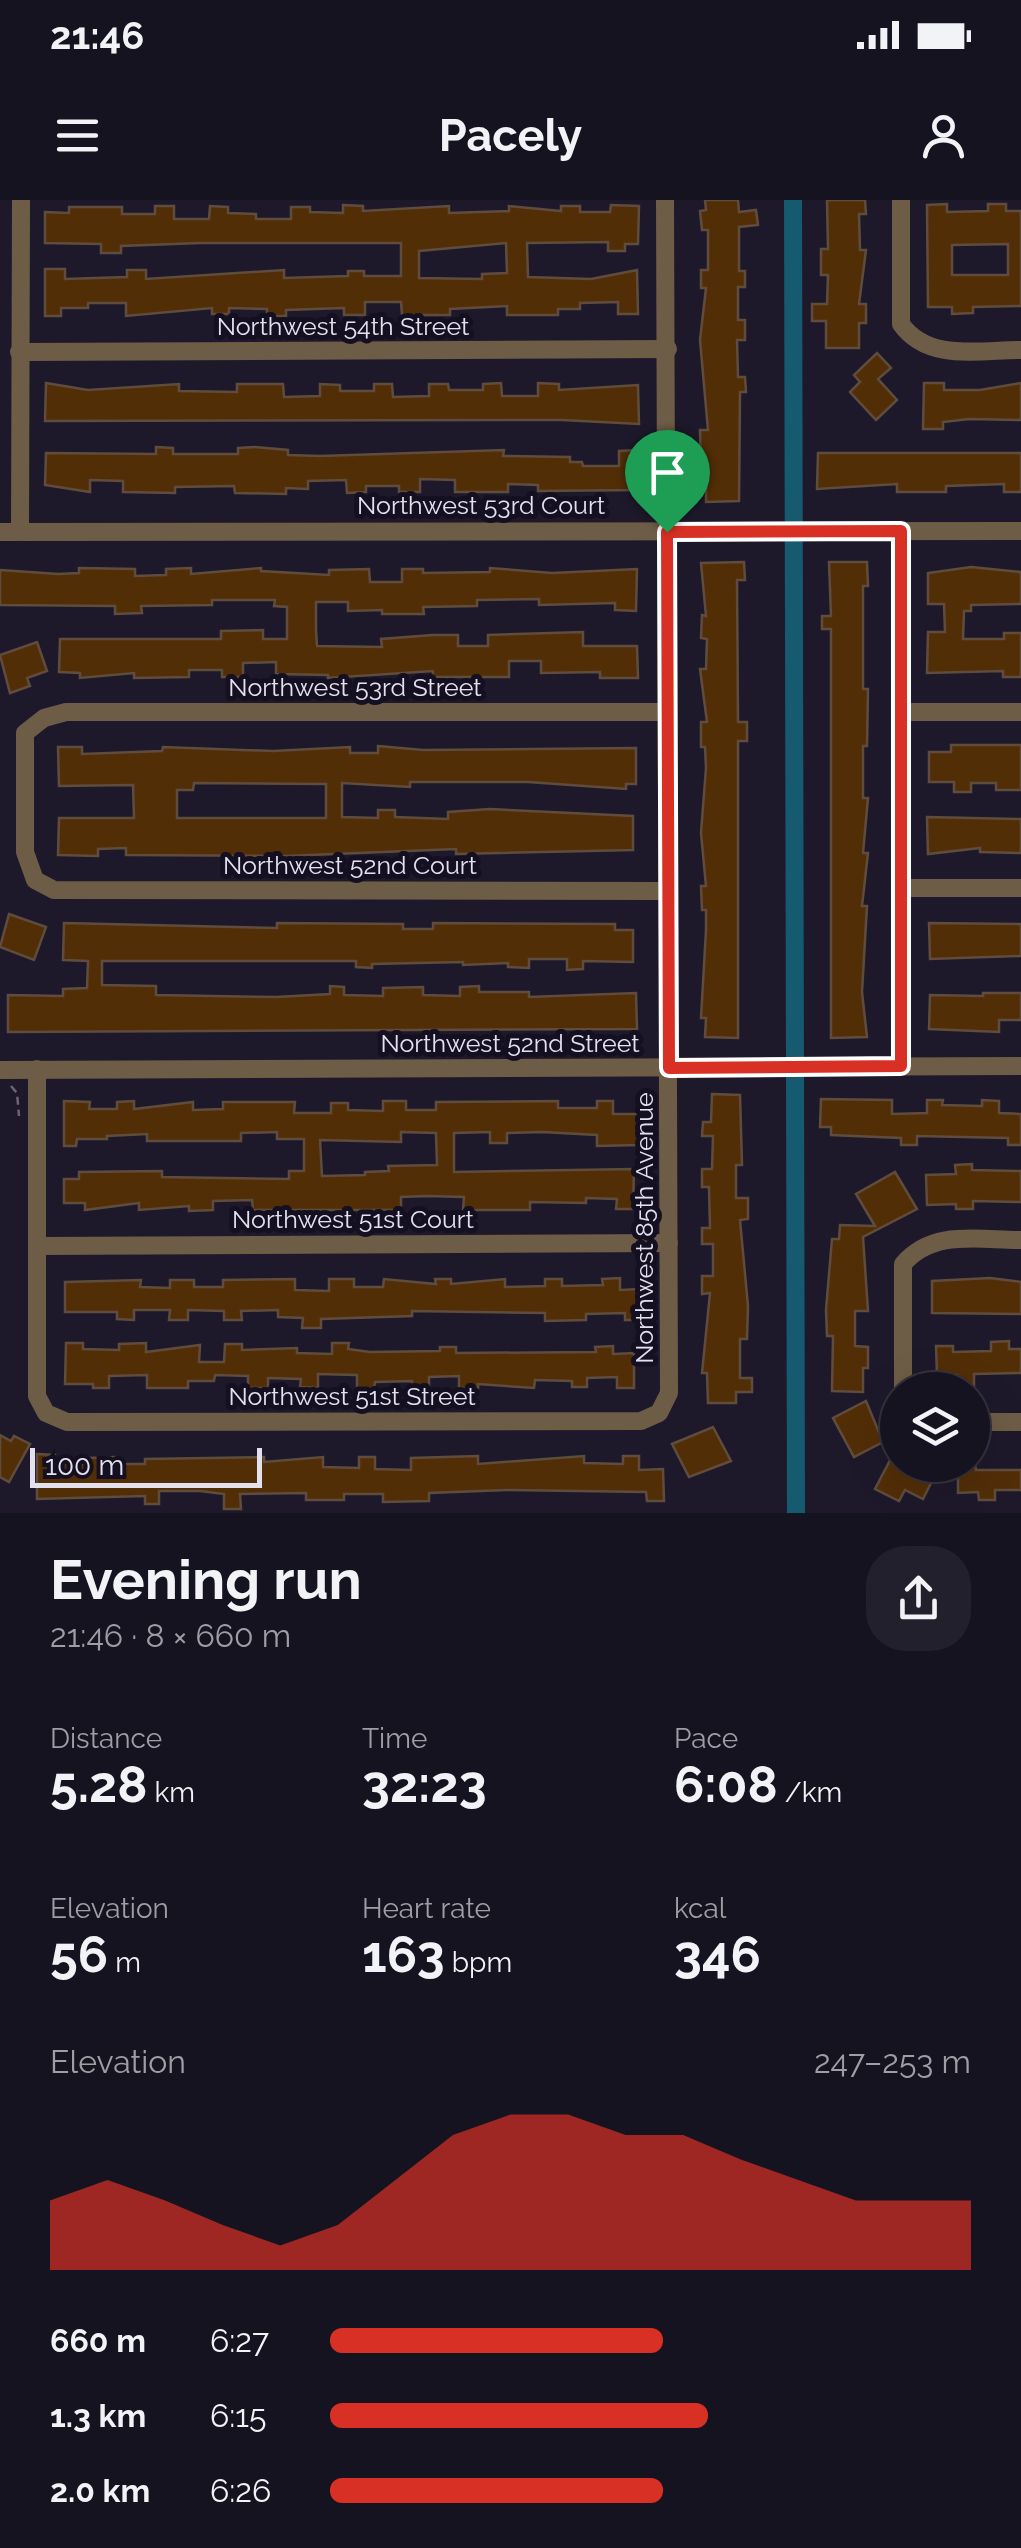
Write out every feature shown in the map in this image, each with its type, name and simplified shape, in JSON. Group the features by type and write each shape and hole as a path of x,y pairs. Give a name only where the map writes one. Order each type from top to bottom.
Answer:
{"street":[{"path":"10,532 22,200"},
{"name":"Northwest 85th Avenue","path":"660,1414 670,1393 665,200"},
{"path":"901,200 901,324 912,339 931,350 1021,350"},
{"name":"Northwest 54th Street","path":"18,352 668,349"},
{"path":"901,531 901,1066"},
{"name":"Northwest 53rd Court","path":"10,532 1021,531"},
{"name":"Northwest 53rd Street","path":"35,880 25,852 25,732 44,718 66,712 668,712"},
{"path":"904,712 1021,712"},
{"name":"Northwest 52nd Court","path":"35,880 54,890 668,891"},
{"path":"902,888 1021,888"},
{"name":"Northwest 52nd Street","path":"0,1070 1021,1066"},
{"path":"37,1069 37,1246"},
{"path":"903,1372 903,1264 916,1249 934,1239 1021,1240"},
{"name":"Northwest 51st Court","path":"37,1246 668,1243"},
{"name":"Northwest 51st Street","path":"37,1246 36,1396 46,1413 66,1422 641,1420 660,1414"},
{"path":"990,1422 1021,1422"}],"path":[{"path":"0,1084 10,1086 17,1094 18,1116"}],"building":[{"path":"705,200 738,200 739,212 756,210 758,225 739,227 739,271 745,271 745,287 738,287 738,320 745,320 745,340 737,340 738,377 745,377 746,392 740,392 739,501 706,502 706,475 701,475 700,430 708,430 700,340 706,288 701,288 701,270 708,270 708,230 702,230 700,211 706,210"},
{"path":"827,200 865,200 866,214 859,214 860,250 866,250 859,304 866,304 866,323 859,323 859,348 826,348 826,321 812,321 812,304 827,304 828,275 821,275 821,249 828,249"},
{"path":"947,204 947,212 988,211 988,204 1006,204 1006,211 1021,211 1021,306 973,307 973,313 952,314 952,307 928,307 927,205","holes":["1008,244 1008,275 952,275 952,245"]},
{"path":"343,205 363,206 363,211 449,206 449,213 509,211 509,206 561,211 561,206 580,206 580,212 610,212 611,205 639,206 638,244 625,244 625,251 608,251 608,242 527,243 528,277 591,279 637,270 638,314 618,314 618,302 580,303 580,309 558,309 558,315 507,315 507,306 450,309 450,315 402,315 401,302 365,302 365,315 344,315 344,308 286,310 286,316 267,316 267,309 229,308 229,314 212,314 212,308 126,316 126,303 88,303 88,308 61,308 61,316 45,316 45,269 65,269 65,279 127,277 127,270 146,270 146,279 284,270 284,278 348,276 348,271 364,271 364,276 401,276 401,243 200,243 121,246 121,253 101,253 101,244 45,243 45,212 69,213 69,207 122,207 122,214 155,214 155,206 174,206 174,219 209,219 210,206 228,207 228,213 256,214 256,219 291,219 291,207 343,213","holes":["506,243 507,273 482,274 482,279 419,278 419,251"]},
{"path":"877,353 891,368 878,379 897,400 876,420 850,392 860,382 854,375"},
{"path":"46,383 88,390 179,384 179,391 237,392 237,384 283,384 284,397 320,396 320,384 340,385 340,391 374,391 374,384 392,384 393,397 429,396 429,384 448,384 449,390 483,390 483,384 501,383 502,396 538,396 538,383 559,384 559,390 638,385 639,424 562,420 45,421"},
{"path":"924,383 944,383 944,390 980,390 1021,383 1021,420 969,419 943,422 943,429 923,429"},
{"path":"156,447 173,448 173,454 238,454 238,448 255,447 288,450 288,455 320,456 504,450 503,456 570,457 570,462 582,462 583,466 619,466 619,451 638,450 639,490 538,491 538,485 508,484 508,492 455,492 455,480 420,479 420,492 399,492 399,486 366,486 366,492 347,493 346,480 308,481 308,489 286,488 286,494 235,493 234,486 175,487 175,493 123,492 123,481 90,480 90,492 45,485 46,453 156,454"},
{"path":"818,453 1021,453 1021,492 1004,492 1004,484 946,486 946,492 897,492 897,484 817,489"},
{"path":"744,562 745,580 737,580 738,722 747,722 747,741 738,741 738,1038 705,1037 706,1018 701,1018 706,910 702,910 701,886 706,886 701,833 706,768 701,722 707,722 700,669 706,669 707,639 701,638 702,615 706,616 701,563"},
{"path":"829,562 867,562 868,586 863,586 863,689 868,689 863,798 868,798 863,853 868,853 862,906 867,906 862,992 867,1037 831,1038 831,629 822,629 822,616 831,616"},
{"path":"971,567 1021,572 1021,604 971,605 971,611 964,611 963,639 1004,639 1004,633 1021,633 1021,677 1003,677 1003,671 927,673 928,632 945,632 944,604 928,604 928,573"},
{"path":"79,568 135,569 135,576 166,575 166,569 191,568 191,574 261,568 329,575 329,570 369,569 370,582 402,582 402,569 423,569 423,573 490,572 490,568 552,573 637,569 636,611 615,610 615,603 539,605 539,599 477,600 477,606 423,607 424,614 382,614 382,610 348,611 348,602 316,602 316,630 317,646 382,647 381,639 433,635 458,635 458,646 488,646 488,635 583,632 583,646 637,646 638,678 600,678 600,672 541,673 541,661 509,661 509,677 433,677 433,671 328,678 276,674 276,662 243,663 243,677 222,677 222,670 189,670 189,677 134,678 134,673 80,678 80,673 59,672 60,639 221,639 221,631 263,630 263,639 287,639 287,607 274,606 275,600 212,600 212,605 141,606 142,613 115,614 115,606 0,605 0,570 58,574 79,573"},
{"path":"37,642 47,671 27,678 30,686 10,693 0,655"},
{"path":"951,745 1021,745 1021,790 996,790 996,783 971,783 971,792 954,792 954,782 929,782 929,752 951,752"},
{"path":"378,746 423,750 636,748 636,784 626,784 626,789 528,782 410,782 410,787 342,783 342,817 378,818 378,810 395,810 395,817 448,819 448,812 490,809 633,816 633,850 456,854 456,849 285,856 126,855 126,848 98,849 98,856 58,855 59,818 134,818 133,785 59,786 58,747 82,747 82,754 162,751 163,747 273,751 350,747 350,753 378,753","holes":["194,783 326,784 326,818 177,818 177,790 193,790"]},
{"path":"927,817 1021,819 1021,853 980,852 980,848 928,854"},
{"path":"9,914 46,927 34,960 0,947"},
{"path":"64,923 277,928 277,923 403,924 403,929 433,929 433,923 615,924 615,930 633,930 633,962 583,961 583,969 567,970 567,959 529,959 529,968 508,967 508,963 463,962 372,964 372,968 356,967 356,961 102,961 102,985 156,986 156,995 276,997 330,994 330,986 344,987 344,995 383,996 383,988 423,987 423,995 460,996 460,987 479,986 479,992 529,992 529,997 636,993 637,1029 8,1032 8,995 63,996 63,989 87,988 88,961 63,960"},
{"path":"929,923 1021,924 1021,956 930,959"},
{"path":"1021,993 1021,1020 999,1020 999,1032 929,1029 930,995"},
{"path":"712,1094 740,1095 742,1165 736,1165 736,1198 748,1198 748,1219 740,1220 748,1306 747,1339 740,1339 740,1378 752,1378 752,1392 736,1392 736,1403 708,1403 707,1373 702,1373 710,1293 702,1294 702,1276 713,1276 713,1244 702,1244 702,1228 710,1228 709,1187 702,1187 702,1169 712,1169 713,1136 702,1136 703,1122 711,1122"},
{"path":"821,1099 892,1100 892,1114 927,1113 927,1100 943,1100 942,1105 982,1106 982,1100 999,1101 999,1113 1021,1114 1021,1145 1008,1145 1008,1138 917,1136 917,1145 901,1145 901,1138 831,1135 831,1127 820,1127"},
{"path":"64,1101 90,1102 89,1109 117,1109 117,1102 134,1101 134,1109 193,1102 193,1110 223,1109 223,1102 295,1102 294,1113 331,1113 331,1103 348,1103 348,1110 383,1111 383,1101 406,1101 406,1110 436,1110 436,1102 558,1101 558,1108 597,1108 597,1101 613,1101 613,1114 638,1114 638,1145 597,1146 597,1135 542,1132 507,1133 507,1143 490,1143 490,1132 454,1133 454,1172 634,1169 633,1209 616,1209 617,1199 586,1198 586,1203 530,1202 530,1210 463,1210 464,1197 427,1196 401,1197 401,1210 253,1210 252,1200 213,1201 213,1210 189,1211 189,1206 139,1210 139,1203 85,1210 85,1203 64,1203 64,1179 79,1179 79,1172 162,1171 162,1177 289,1179 289,1171 304,1171 304,1139 277,1139 277,1132 241,1133 241,1141 147,1141 147,1134 77,1139 76,1146 64,1146","holes":["401,1132 436,1133 437,1165 388,1166 389,1171 365,1175 322,1176 320,1140 401,1142"]},
{"path":"972,1164 972,1170 1021,1171 1021,1202 973,1201 973,1209 956,1209 956,1204 927,1205 926,1175 956,1174 955,1165"},
{"path":"895,1172 917,1209 863,1237 868,1311 855,1311 855,1346 868,1347 868,1368 863,1368 863,1392 832,1391 833,1336 827,1336 826,1310 832,1239 839,1239 840,1225 875,1226 856,1194"},
{"path":"620,1278 620,1290 640,1289 641,1320 625,1320 625,1313 586,1314 586,1320 545,1321 545,1313 412,1311 412,1316 321,1319 321,1328 302,1328 303,1318 278,1317 278,1310 241,1311 242,1320 224,1320 224,1311 188,1310 188,1320 169,1320 170,1310 134,1310 134,1320 117,1319 117,1312 65,1312 65,1282 141,1280 140,1287 170,1288 170,1280 194,1280 194,1287 223,1287 223,1280 295,1279 295,1290 329,1291 329,1279 354,1279 354,1287 383,1287 384,1279 436,1284 435,1279 451,1279 451,1284 505,1279 505,1287 545,1286 545,1279 562,1279 562,1286 603,1285 602,1279"},
{"path":"990,1278 1021,1282 1021,1314 932,1313 932,1281"},
{"path":"1009,1341 1009,1349 1021,1349 1021,1373 937,1372 936,1346 953,1346 953,1352 991,1351 991,1342"},
{"path":"66,1343 83,1343 83,1349 119,1350 119,1344 146,1343 146,1352 200,1345 199,1362 224,1362 225,1344 242,1344 242,1350 297,1348 297,1353 332,1354 332,1343 349,1343 348,1349 370,1352 440,1351 440,1347 456,1347 456,1353 596,1352 595,1347 613,1346 613,1354 634,1353 634,1388 617,1388 617,1377 587,1378 587,1387 572,1387 572,1381 535,1380 534,1388 478,1384 478,1388 459,1388 459,1376 429,1377 429,1388 412,1388 412,1381 375,1382 374,1388 357,1388 357,1375 318,1374 318,1388 300,1387 301,1379 268,1378 268,1388 248,1388 248,1376 215,1375 214,1381 188,1381 188,1388 147,1388 147,1375 109,1376 109,1388 93,1388 93,1384 65,1384"},
{"path":"866,1401 880,1444 854,1457 833,1418"},
{"path":"713,1427 731,1461 689,1477 672,1444"},
{"path":"0,1435 11,1441 14,1436 30,1444 9,1482 0,1477"},
{"path":"37,1454 55,1455 54,1463 89,1464 89,1458 114,1457 114,1464 145,1464 145,1459 264,1457 264,1462 323,1457 323,1467 359,1468 359,1457 375,1457 375,1469 411,1470 411,1458 478,1456 478,1464 584,1456 584,1463 623,1464 623,1456 639,1456 639,1470 663,1469 664,1501 647,1501 646,1492 507,1490 429,1493 429,1501 383,1502 383,1494 344,1494 344,1500 306,1500 306,1493 240,1494 241,1509 224,1509 224,1494 200,1491 159,1491 159,1504 145,1504 145,1496 37,1499"},
{"path":"990,1470 1021,1470 1021,1490 995,1490 995,1500 979,1500 978,1492 958,1493 958,1482 990,1482"},
{"path":"880,1479 932,1482 923,1499 905,1490 899,1501 875,1489"}],"waterway":[{"path":"793,200 796,1513"}],"route":[{"path":"901,531 901,1066 669,1068 667,532 901,531"}]}
